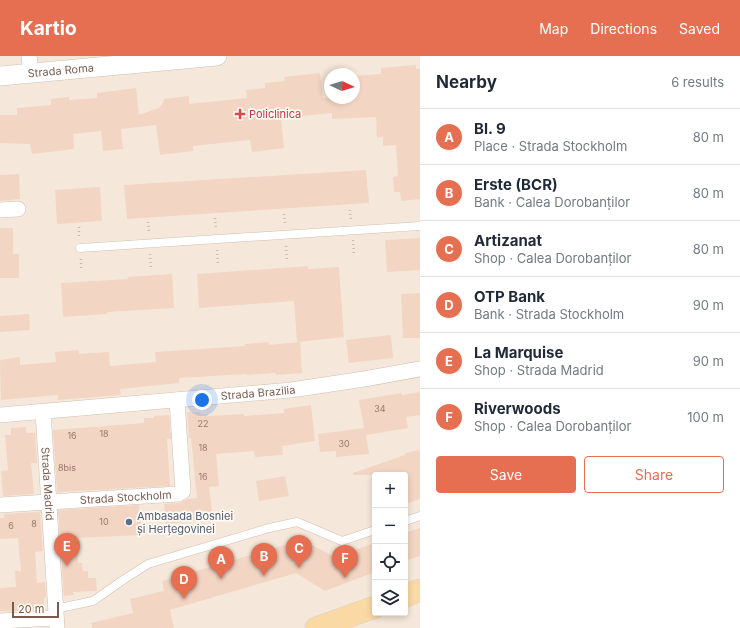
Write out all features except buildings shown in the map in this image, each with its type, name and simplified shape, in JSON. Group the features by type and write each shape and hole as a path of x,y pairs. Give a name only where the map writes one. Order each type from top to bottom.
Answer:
{"main road":[{"path":"408,595 420,590"},
{"path":"316,628 350,623 372,609"}],"street":[{"name":"Strada Roma","path":"0,76 30,64 217,56"},
{"path":"0,210 18,209"},
{"name":"Strada Brazilia","path":"0,415 291,390 420,369"},
{"name":"Strada Stockholm","path":"0,505 178,494 183,492 177,400"},
{"name":"Strada Madrid","path":"42,412 55,618"},
{"path":"0,621 55,618"}],"lane":[{"path":"80,248 420,226"},
{"path":"408,520 420,516"},
{"path":"55,618 93,601 148,564 269,528 297,522 342,541 372,531"}],"shaded area":[{"path":"0,56 420,56 420,628 0,628"}],"place":[{"name":"Policlinica","path":"240,114"},
{"name":"Ambasada Bosniei și Herțegovinei","path":"129,522"},
{"name":"La Marquise","path":"67,566"},
{"name":"Artizanat","path":"299,568"},
{"name":"Erste (BCR)","path":"264,576"},
{"name":"Riverwoods","path":"345,578"},
{"name":"Bl. 9","path":"221,579"},
{"name":"OTP Bank","path":"184,599"}]}
